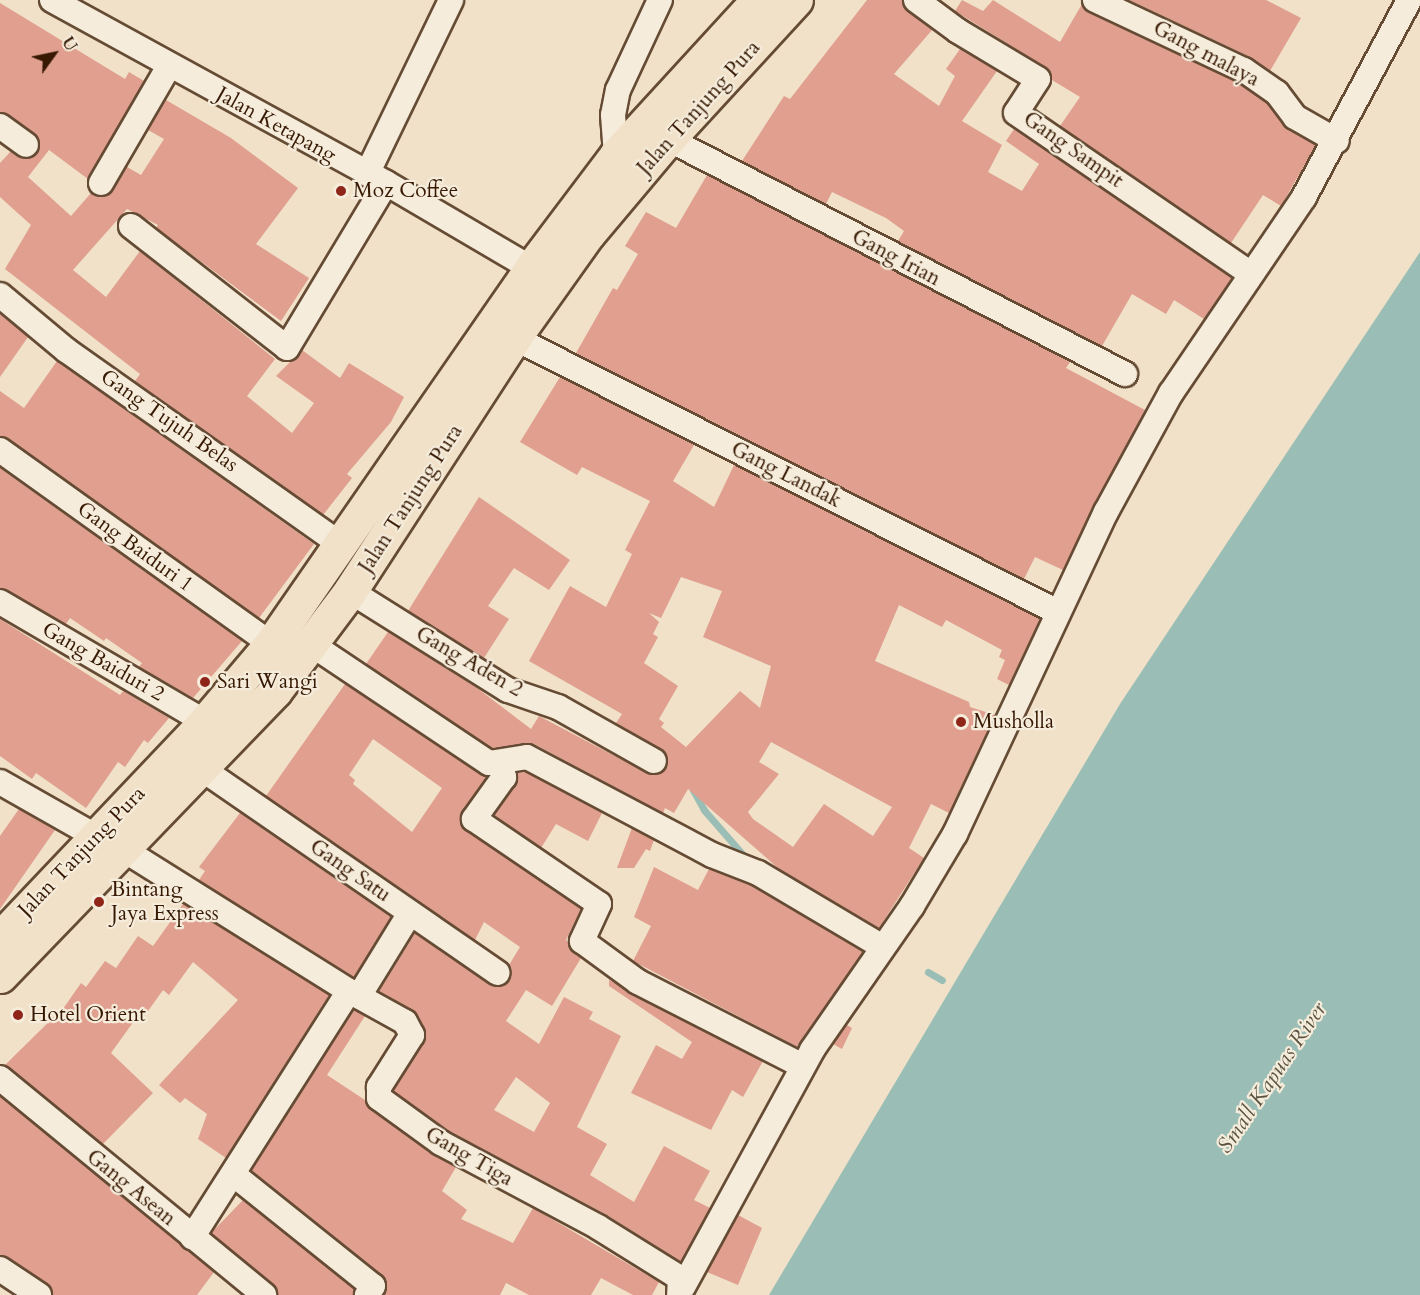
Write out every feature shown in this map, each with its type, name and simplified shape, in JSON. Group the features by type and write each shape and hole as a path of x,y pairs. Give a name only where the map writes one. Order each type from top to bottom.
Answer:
{"highway":[{"name":"Jalan Tanjung Pura","path":"0,938 108,842 202,769 275,691 350,591 531,268 616,155 758,0"},
{"name":"Jalan Tanjung Pura","path":"0,976 205,722 271,644 340,544 461,396 514,338 588,234 668,139 796,0"}],"street":[{"name":"Jalan Ketapang","path":"52,0 377,179 531,268"},
{"path":"131,226 287,348 377,179 451,0"},
{"path":"616,155 613,115 618,90 660,0"},
{"name":"Gang Sampit","path":"916,0 958,31 1038,79 1016,113 1251,274"},
{"name":"Gang malaya","path":"1095,0 1244,70 1277,93 1295,117 1337,141"},
{"path":"681,1291 803,1066 912,906 956,834 1106,512 1171,393 1337,141 1410,0"},
{"path":"101,183 169,66"},
{"path":"0,126 26,145"},
{"name":"Gang Irian","path":"668,139 1125,375"},
{"name":"Gang Tujuh Belas","path":"0,294 66,350 340,544"},
{"name":"Gang Landak","path":"514,338 1058,612"},
{"name":"Gang Baiduri 1","path":"0,450 271,644"},
{"name":"Gang Aden 2","path":"350,591 508,690 558,707 654,761"},
{"name":"Gang Baiduri 2","path":"0,602 205,722"},
{"path":"311,644 489,763 526,757 712,855 750,868 874,942"},
{"path":"500,763 504,777 474,819 599,904 582,941 638,982 803,1066"},
{"name":"Gang Satu","path":"202,769 498,973"},
{"name":"Gang Tiga","path":"0,782 108,842 354,994 405,1022 412,1035 377,1090 384,1102 441,1143 598,1227 680,1278 681,1291"},
{"path":"192,1237 308,1060 410,913"},
{"name":"Gang Asean","path":"0,1078 264,1295"},
{"path":"232,1174 376,1292"},
{"path":"0,1269 39,1295"}],"water":[{"name":"Small Kapuas River","path":"1420,252 1420,1295 769,1295 1120,704"}],"building":[{"path":"867,0 902,0 907,11 932,30 894,74 939,106 955,76 946,69 960,49 997,71 962,121 1002,145 988,172 1022,191 1039,164 1006,141 1014,129 1232,278 1204,319 1174,300 1166,314 1132,294 1102,346 898,241 904,231 886,218 832,192 826,204 742,161 784,96 790,99"},
{"path":"962,0 983,11 993,0 1060,42 1082,4 1089,13 1237,82 1267,103 1288,129 1316,145 1281,206 1263,195 1231,243 1060,126 1080,97 1052,80 1045,67 955,11"},
{"path":"1129,0 1266,0 1301,18 1270,71 1250,57"},
{"path":"0,3 125,79 129,72 144,81 88,179 49,150 28,177 71,216 91,193 100,197 109,195 127,167 141,175 164,139 148,130 166,100 231,138 298,188 256,244 309,278 281,321 156,228 158,225 127,209 73,270 106,297 140,251 275,359 247,396 292,433 314,403 276,376 302,350 340,378 349,363 404,397 391,422 347,474 352,478 323,515 135,381 140,374 5,269 31,225 0,197 0,163 11,151 24,159 31,158 40,146 34,134 0,112"},
{"path":"707,175 1070,362 1066,368 1145,410 1063,570 1035,557 1024,579 576,353 613,288 617,290 638,254 625,246 646,212 676,228"},
{"path":"0,314 28,337 0,377"},
{"path":"57,361 314,544 259,618 0,436 0,391 24,408"},
{"path":"560,377 694,445 673,481 714,507 734,465 1040,619 1009,685 997,679 1005,660 999,657 1002,650 946,620 942,627 899,605 875,661 969,702 970,707 995,715 949,813 931,804 909,848 924,858 879,928 779,869 688,789 674,813 665,808 663,813 534,744 492,748 366,664 388,632 477,688 531,729 539,716 647,773 655,775 666,768 668,760 661,749 616,723 622,714 529,661 570,586 606,607 632,554 625,550 650,501 582,467 577,475 520,442","holes":["681,577 722,591 703,637 771,666 760,708 740,691 686,747 661,727 664,723 659,719 678,686 644,663 658,637 653,634 659,622 649,613 661,618","771,742 892,807 873,836 824,804 793,847 753,819 748,812 779,774 759,762"]},
{"path":"0,468 242,641 193,698 139,667 142,663 106,638 104,641 70,618 66,624 0,588"},
{"path":"479,497 570,560 549,590 514,568 488,606 509,619 484,658 408,611"},
{"path":"0,619 120,695 123,691 169,718 148,743 144,740 125,767 118,762 86,808 36,773 32,779 0,756"},
{"path":"345,684 487,776 462,811 461,826 581,909 566,940 581,958 552,1006 526,990 506,1021 539,1044 564,997 593,1012 589,1019 621,1036 577,1127 607,1144 590,1175 634,1202 664,1146 710,1171 694,1200 710,1208 681,1262 605,1214 449,1131 393,1091 426,1035 412,1010 379,991 415,933 496,987 510,981 509,965 520,947 484,922 475,940 266,796","holes":["373,739 442,788 412,832 353,784 355,780 349,775","516,1077 550,1103 534,1132 494,1110"]},
{"path":"525,772 602,813 588,841 556,824 541,848 494,815 516,785 518,773"},
{"path":"19,809 55,830 0,909 0,836"},
{"path":"240,813 391,917 354,977 199,880 205,871 199,867"},
{"path":"632,828 654,840 650,851 646,849 634,868 617,868"},
{"path":"654,867 698,890 709,869 752,886 863,952 797,1047 633,961 651,926 634,917"},
{"path":"183,904 329,995 226,1158 198,1139 207,1114 185,1098 180,1103 159,1085 238,1000 193,962 169,995 163,990 143,1018 139,1014 111,1053 153,1093 103,1144 5,1065 65,1006 81,983 86,987 105,961 116,968 138,936 153,946"},
{"path":"609,980 763,1061 743,1097 732,1090 711,1130 631,1093 656,1045 682,1059 692,1042 609,986"},
{"path":"354,1010 365,1016 327,1075 365,1100 371,1110 433,1155 456,1167 442,1191 467,1210 461,1219 513,1243 533,1208 659,1282 652,1295 633,1295 601,1278 591,1295 529,1295 506,1283 500,1295 384,1295 387,1287 382,1275 251,1170"},
{"path":"847,1025 852,1028 842,1049 833,1044"},
{"path":"0,1096 214,1272 197,1295 53,1295 47,1283 0,1255"},
{"path":"243,1200 354,1289 353,1295 278,1295 273,1284 211,1233"},
{"path":"738,1215 762,1228 738,1285 707,1272"}],"waterway":[{"path":"693,790 704,810 744,856"},
{"path":"928,972 942,980"}],"place":[{"name":"Moz Coffee","path":"341,191"},
{"name":"Sari Wangi","path":"205,682"},
{"name":"Musholla","path":"961,722"},
{"name":"Bintang Jaya Express","path":"99,902"},
{"name":"Hotel Orient","path":"18,1015"}]}
